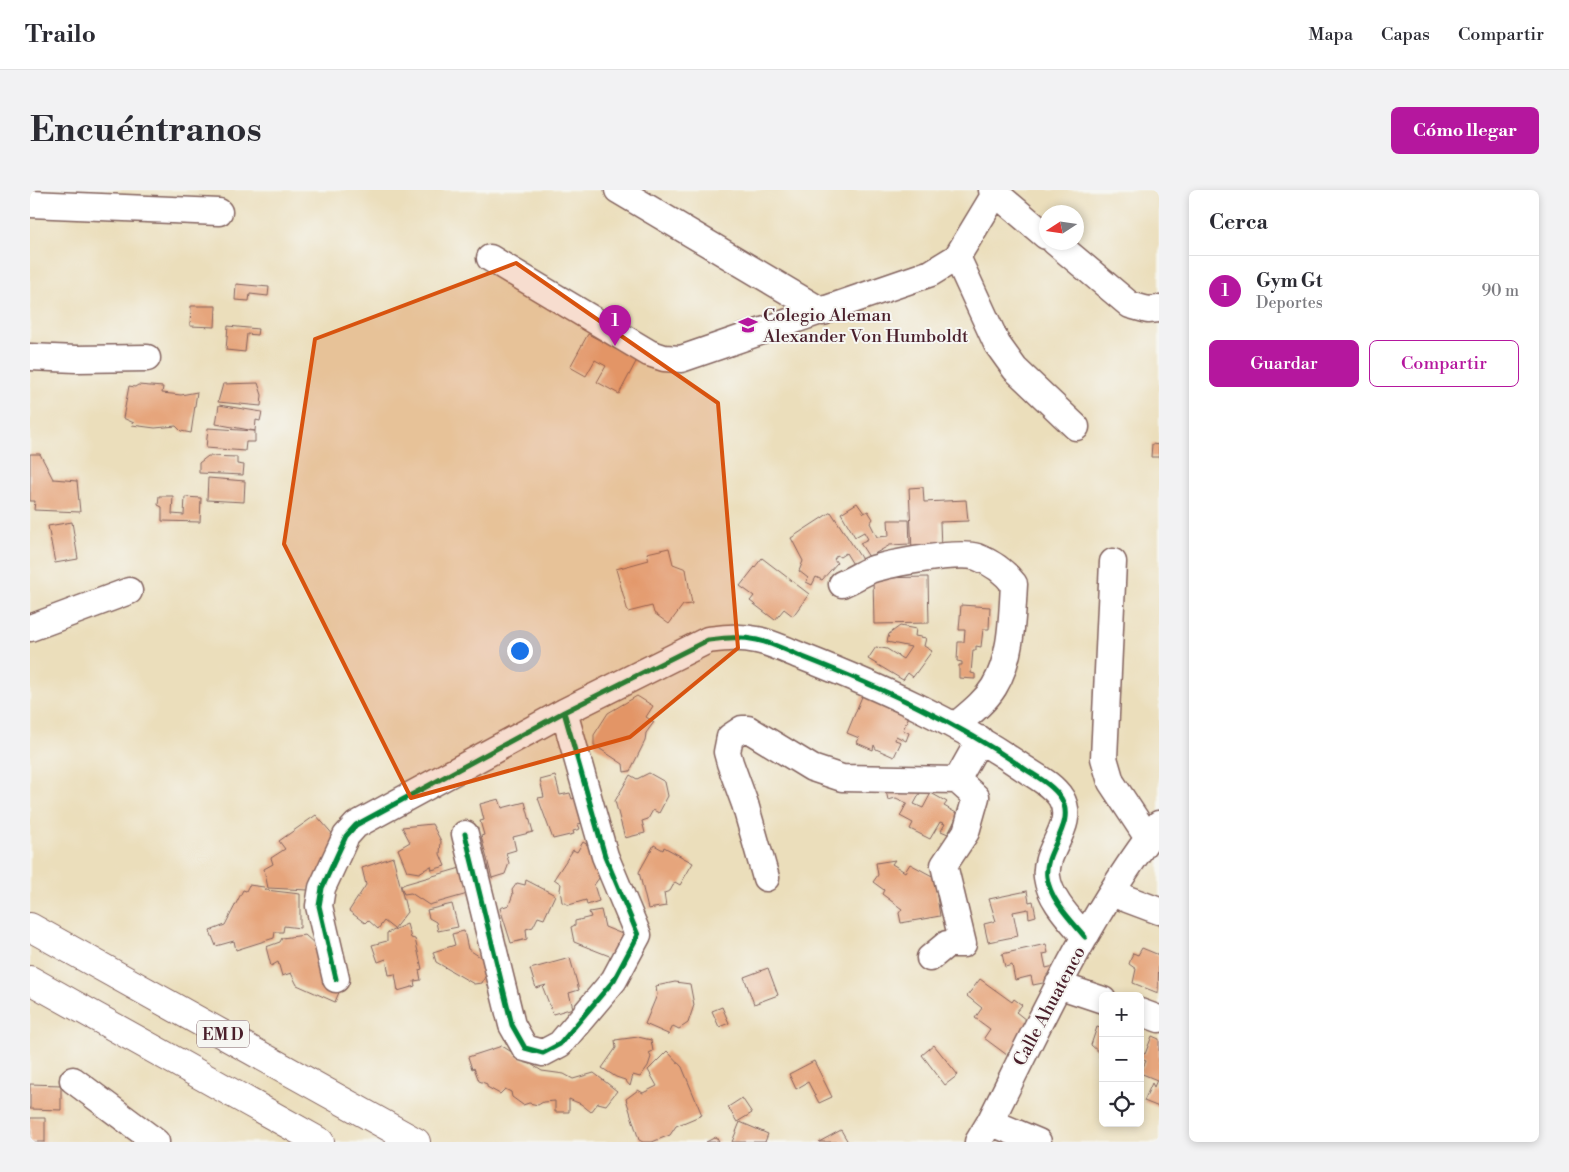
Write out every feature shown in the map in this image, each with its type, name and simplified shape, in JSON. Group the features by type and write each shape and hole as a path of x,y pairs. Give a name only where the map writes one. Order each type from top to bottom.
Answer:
{"highway":[{"name":"EM D","path":"30,927 416,1142"},
{"name":"EM D","path":"30,980 320,1142"}],"street":[{"path":"618,190 823,312"},
{"path":"490,258 649,353 664,358 680,359 823,312 931,273 957,257 994,192 1039,230"},
{"path":"30,204 218,212"},
{"path":"1064,250 1130,304 1148,310 1159,309"},
{"path":"957,257 997,344 1015,369 1076,427"},
{"path":"30,357 76,360 147,358"},
{"path":"842,584 871,570 943,556 975,556 996,565 1014,584 1007,650 995,686 980,705 955,726"},
{"path":"1113,562 1104,758 1111,782 1154,830"},
{"path":"30,628 129,591"},
{"path":"336,979 319,906 322,888 346,836 356,826 402,799 564,712 708,640 733,636 758,640 838,671 955,726 980,738 1051,787 1060,797 1065,807 1065,820 1048,860 1046,875 1049,887 1059,904 1086,937"},
{"path":"464,834 512,1025 517,1037 525,1048 543,1054 560,1044 614,980 638,935 605,856 564,712"},
{"path":"766,878 745,804 727,752 730,737 737,732 748,729 812,768 842,778 957,780 976,798 966,832 944,865 963,944 947,944 930,958"},
{"path":"957,780 980,738"},
{"name":"Calle Ahuatenco","path":"984,1132 1058,985 1111,893 1154,830"},
{"path":"1111,893 1159,910"},
{"path":"1058,985 1099,999"},
{"path":"1144,1013 1159,1019"},
{"path":"73,1080 156,1142"},
{"path":"984,1132 1038,1142"}],"highlighted area":[{"path":"516,263 718,403 738,648 630,737 411,798 284,544 315,339"}],"building":[{"path":"236,284 269,287 268,296 250,294 249,301 235,300"},
{"path":"191,306 216,306 215,327 190,326"},
{"path":"228,326 258,329 257,335 247,334 245,352 226,350"},
{"path":"588,334 637,360 619,394 597,382 606,366 595,360 586,376 570,367"},
{"path":"258,383 262,395 261,406 218,402 223,384"},
{"path":"138,385 163,387 162,393 181,395 197,392 191,433 181,431 176,426 155,428 132,425 134,423 123,418 129,386 135,387"},
{"path":"219,405 262,412 260,421 256,420 255,431 216,424"},
{"path":"208,428 255,431 255,442 246,442 245,451 206,448"},
{"path":"1152,444 1159,445 1159,457 1151,457"},
{"path":"30,454 40,454 53,479 77,481 80,512 34,510 35,501 30,501"},
{"path":"208,456 237,457 237,464 244,465 243,475 199,473 199,463"},
{"path":"208,478 245,481 244,502 207,500"},
{"path":"923,487 924,502 966,500 968,521 940,522 941,549 912,551 909,488"},
{"path":"159,496 173,496 172,514 184,515 185,497 201,498 200,522 162,521 162,507 158,505"},
{"path":"857,503 864,513 868,511 873,519 870,523 877,537 889,536 888,520 909,520 910,544 890,545 869,557 860,543 868,539 864,532 855,537 841,513"},
{"path":"831,512 863,561 854,566 846,553 840,557 837,555 834,559 837,563 822,580 816,577 812,585 806,582 808,578 799,571 803,561 791,538"},
{"path":"72,522 78,559 55,563 48,526"},
{"path":"669,548 673,564 686,569 692,604 683,605 669,624 654,613 652,606 628,612 616,569 649,560 647,553"},
{"path":"762,558 809,594 793,616 784,609 775,620 750,601 754,596 740,586"},
{"path":"928,577 929,623 874,624 873,578"},
{"path":"961,605 990,607 989,629 983,629 981,647 976,646 976,650 973,650 971,673 975,674 975,679 959,678 959,665 962,665 962,662 957,661 958,642 964,642 965,630 959,630"},
{"path":"900,626 916,629 915,636 926,638 924,646 932,651 913,677 908,673 903,680 868,659 876,647 887,649 903,659 911,647 887,642 889,634"},
{"path":"863,694 910,714 903,730 909,733 906,741 896,736 895,740 901,742 894,757 876,749 874,745 873,750 857,743 859,738 847,733"},
{"path":"637,696 653,706 646,717 654,722 646,733 645,741 630,771 624,772 623,764 594,745 594,735 608,713"},
{"path":"649,773 665,782 668,796 659,813 653,810 648,819 642,821 645,833 625,838 615,801 630,775 637,779"},
{"path":"555,776 560,795 570,793 572,799 575,798 578,810 584,808 588,822 578,824 580,829 573,831 574,834 553,839 538,798 544,797 540,780"},
{"path":"919,785 920,793 914,804 923,808 931,793 947,802 944,806 958,814 948,834 941,831 945,824 940,822 930,839 910,829 913,823 900,816 907,803 896,798 888,800 885,786"},
{"path":"499,799 502,808 525,802 533,832 513,837 516,850 506,853 509,863 505,874 492,878 481,836 484,835 480,821 484,820 480,804"},
{"path":"316,815 342,845 308,890 268,888 264,869 273,864 271,858 285,849 279,841"},
{"path":"432,824 441,841 440,854 445,866 432,870 431,866 419,873 407,871 398,849 410,842 402,827"},
{"path":"583,842 605,856 602,874 594,885 599,901 587,905 586,900 569,905 562,902 561,884 554,879 573,850 577,852"},
{"path":"654,845 663,850 664,847 693,863 680,885 675,882 670,891 664,893 666,906 648,909 639,872"},
{"path":"393,857 407,912 394,929 384,921 378,929 368,920 365,923 349,911 366,885 362,868"},
{"path":"895,860 892,864 905,872 910,864 934,877 940,916 901,923 899,913 902,909 882,894 884,890 873,882 878,875 876,863"},
{"path":"464,867 471,893 429,905 411,893 404,894 401,886 405,884"},
{"path":"526,880 555,895 544,919 538,917 533,927 526,929 527,939 511,943 500,908 509,905 513,894 512,890 517,883 525,885"},
{"path":"249,885 264,887 266,890 300,894 300,928 284,926 283,932 275,932 274,938 236,950 234,941 216,946 210,931 225,925 243,890 246,891"},
{"path":"1027,891 1029,902 1033,901 1036,916 1029,918 1028,909 1013,912 1018,936 988,942 984,924 996,921 989,899"},
{"path":"452,904 458,927 438,931 436,922 429,918 427,910"},
{"path":"601,910 605,927 627,936 617,959 574,942 571,927 575,925 575,921 591,917 589,912"},
{"path":"407,924 411,938 415,939 422,969 419,970 421,980 414,981 415,986 398,991 395,974 389,975 386,959 378,962 372,945 387,941 387,933"},
{"path":"464,931 468,949 491,964 482,983 474,984 436,962 433,952 455,945 452,934"},
{"path":"305,935 325,953 342,985 335,1002 297,985 291,973 282,976 278,962 271,966 266,947 280,942 282,938"},
{"path":"1046,944 1048,953 1043,954 1046,968 1054,966 1055,973 1047,974 1048,982 1033,985 1031,976 1015,980 1012,965 1005,967 1002,954"},
{"path":"1142,948 1159,955 1158,993 1133,983 1136,969 1129,964 1133,953 1138,955"},
{"path":"570,958 579,990 569,993 573,1008 553,1014 543,988 546,985 536,988 530,969"},
{"path":"768,968 778,995 754,1004 744,977"},
{"path":"980,979 1012,1002 1014,999 1022,1005 1016,1012 1031,1024 1007,1055 984,1038 990,1029 975,1018 982,1008 967,996"},
{"path":"675,982 690,984 694,1005 688,1023 679,1029 673,1026 668,1036 668,1034 645,1024 657,995 656,986"},
{"path":"722,1007 729,1023 719,1027 712,1011"},
{"path":"1097,1027 1099,1028 1099,1052 1091,1045"},
{"path":"1152,1036 1159,1039 1159,1107 1144,1101 1152,1083 1154,1087 1157,1080 1144,1075 1145,1054"},
{"path":"638,1037 651,1040 653,1051 649,1053 651,1057 648,1066 640,1077 633,1075 630,1086 625,1080 616,1077 602,1068 616,1048 615,1040"},
{"path":"934,1045 958,1075 945,1085 922,1055"},
{"path":"502,1046 542,1071 564,1074 573,1079 594,1073 617,1091 606,1105 598,1103 591,1112 581,1104 569,1099 569,1112 555,1112 555,1101 543,1102 538,1105 529,1103 523,1105 512,1097 511,1092 505,1089 500,1094 487,1087 487,1084 479,1081 474,1068 472,1069 468,1057"},
{"path":"667,1051 682,1067 702,1115 676,1126 670,1135 652,1142 643,1142 639,1140 626,1099 638,1090 643,1093 657,1086 648,1070"},
{"path":"814,1061 832,1097 819,1103 808,1082 796,1089 789,1074"},
{"path":"30,1084 61,1085 61,1110 30,1109"},
{"path":"742,1098 752,1113 737,1122 728,1107"},
{"path":"30,1118 45,1118 45,1142 30,1142"},
{"path":"740,1122 768,1134 765,1142 732,1142"},
{"path":"841,1130 848,1142 819,1142"},
{"path":"716,1137 719,1142 706,1142"}],"cycle path":[{"path":"336,979 319,906 322,888 346,836 356,825 564,712 708,640 726,638 750,639 768,643 888,693 970,735 1048,784 1061,798 1065,808 1065,818 1063,828 1050,857 1047,877 1052,894 1057,902 1085,937"},
{"path":"465,834 512,1025 525,1048 543,1053 560,1044 614,980 638,935 605,856 564,712"}],"place":[{"name":"Colegio Aleman Alexander Von Humboldt","path":"748,325"},
{"name":"Gym Gt","path":"615,346"}]}
